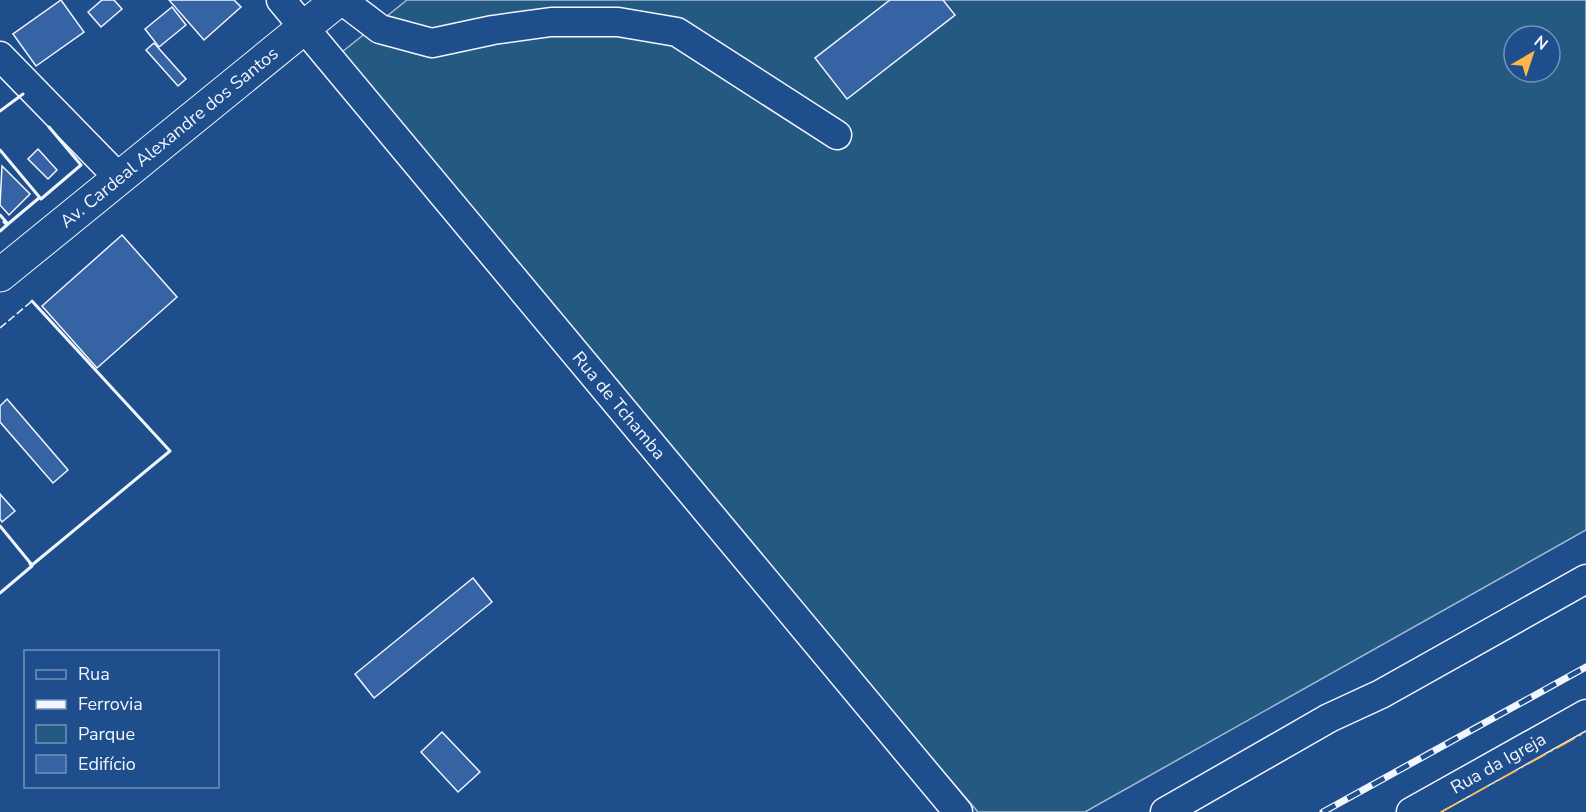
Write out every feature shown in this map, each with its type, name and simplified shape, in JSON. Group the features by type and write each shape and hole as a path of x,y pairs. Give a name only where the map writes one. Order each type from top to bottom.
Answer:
{"main road":[{"name":"Av. Cardeal Alexandre dos Santos","path":"0,275 118,177 340,0"}],"street":[{"name":"Rua de Tchamba","path":"281,0 958,812"},
{"path":"340,0 380,29 432,43 492,30 551,22 618,22 677,32 837,135"},
{"path":"0,56 118,177"},
{"path":"1165,812 1329,718 1381,694 1586,579"},
{"name":"Rua da Igreja","path":"1411,812 1586,714"}],"green space":[{"path":"407,0 1586,0 1586,530 1085,812 978,812 332,60"}],"building":[{"path":"61,0 84,32 36,66 13,34"},
{"path":"102,0 114,0 122,9 101,27 88,12"},
{"path":"169,0 234,0 241,7 204,40"},
{"path":"890,0 943,0 955,15 847,99 815,58"},
{"path":"172,7 186,25 159,47 145,29"},
{"path":"154,43 186,79 178,86 146,50"},
{"path":"38,149 57,170 48,179 28,159"},
{"path":"2,166 30,194 9,215 0,205"},
{"path":"122,235 177,297 97,368 42,306"},
{"path":"7,399 68,470 53,483 0,422 0,406"},
{"path":"0,494 15,511 2,522 0,519"},
{"path":"473,578 492,602 374,698 355,674"},
{"path":"442,732 480,772 458,792 421,752"}],"railway":[{"path":"1323,812 1586,667"}],"fence":[{"path":"0,328 32,301"}],"wall":[{"path":"0,111 23,94"},
{"path":"0,150 41,199 81,165 49,127"},
{"path":"0,215 8,224 39,198"},
{"path":"0,231 7,225 4,222"},
{"path":"0,526 32,565 170,451 32,301"},
{"path":"0,593 32,566 30,564"}],"power":[{"path":"1441,812 1586,732"}]}
